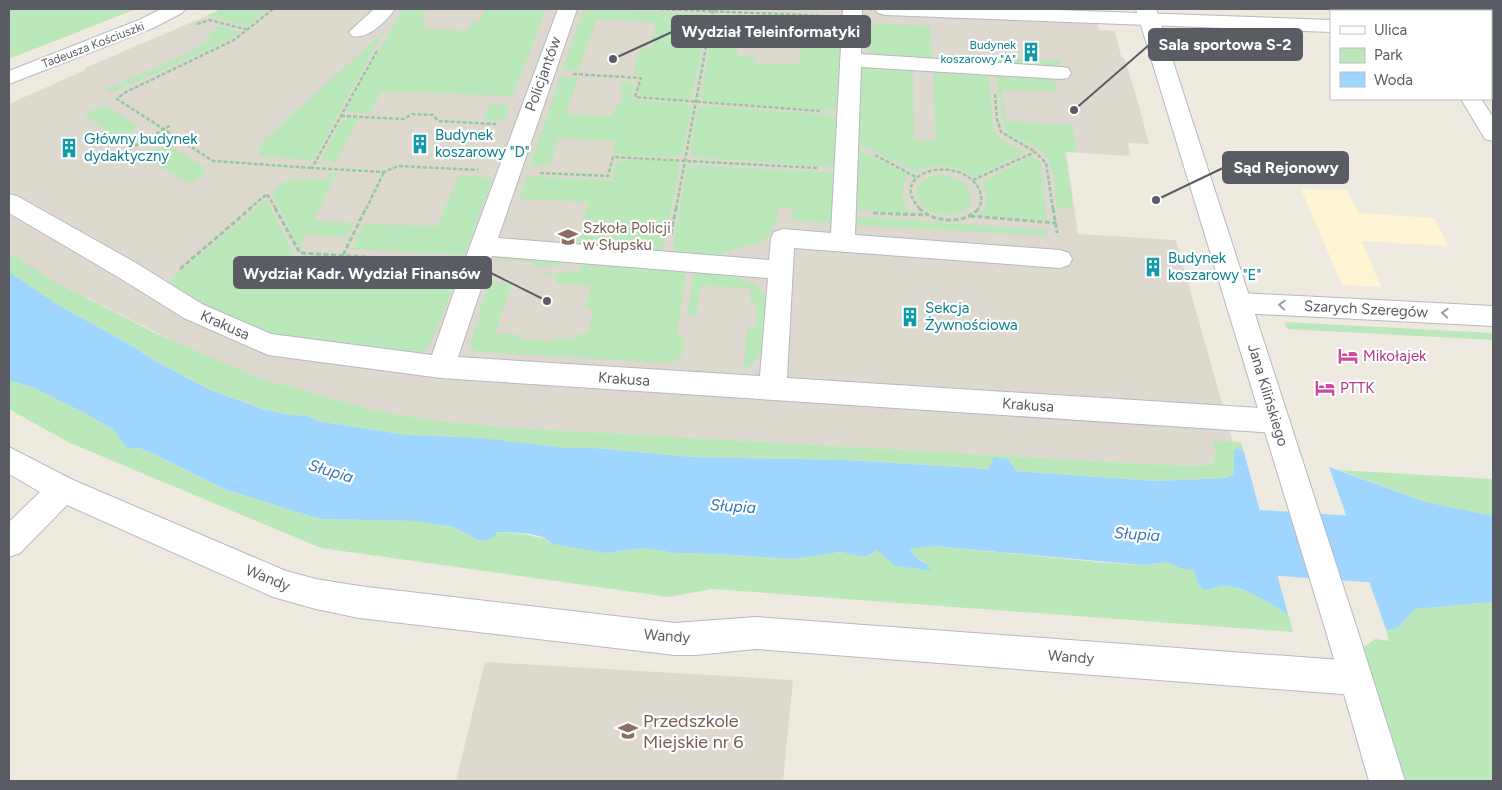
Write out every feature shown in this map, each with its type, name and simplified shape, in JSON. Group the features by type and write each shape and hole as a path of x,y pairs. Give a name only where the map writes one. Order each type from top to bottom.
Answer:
{"street":[{"name":"Tadeusza Kościuszki","path":"9,78 146,24 175,9"},
{"path":"359,32 385,9"},
{"name":"Policjantów","path":"441,367 567,9"},
{"path":"843,242 853,9"},
{"path":"885,9 1148,14 1330,26"},
{"name":"Jana Kilińskiego","path":"1148,14 1387,781"},
{"path":"851,60 1061,73"},
{"path":"1472,100 1493,134"},
{"name":"Krakusa","path":"9,202 193,311 268,344 441,367 773,388 1280,434"},
{"path":"773,388 783,238 1060,259"},
{"path":"480,255 666,262 781,270"},
{"name":"Szarych Szeregów","path":"1239,303 1493,316"},
{"name":"Wandy","path":"9,460 63,489 284,586 359,602 675,639 756,633 1355,678"},
{"path":"9,543 63,489"}],"path":[{"path":"273,9 249,30 223,46 119,96 118,101 213,161 384,172 398,166 608,176 613,157 685,159 846,170"},
{"path":"666,262 713,9"},
{"path":"196,24 214,20 249,30"},
{"path":"312,168 377,50"},
{"path":"993,69 998,126 1001,133 1035,152 1046,162 1060,259"},
{"path":"544,72 640,78 635,97 848,113"},
{"path":"341,116 404,119 412,114 433,115 438,121 500,124"},
{"path":"130,149 171,125"},
{"path":"847,140 916,177"},
{"path":"973,180 1035,152"},
{"path":"928,215 916,207 910,198 910,184 916,177 926,171 940,169 954,171 973,180 980,189 983,200 978,209 969,216"},
{"path":"343,255 384,172"},
{"path":"157,289 267,194 300,253 343,255 480,255"},
{"path":"844,212 928,215 949,220 969,216 1056,223"}],"shaded area":[{"name":"Szkoła Policji w Słupsku","path":"216,9 1093,9 1099,30 1115,31 1149,144 1128,143 1130,156 1066,152 1078,234 1176,240 1233,442 1214,441 1216,455 1211,465 1185,466 504,427 429,420 369,409 259,378 197,353 56,282 9,254 9,104 85,70 85,68 218,11"},
{"path":"1301,189 1347,190 1359,213 1434,218 1448,246 1362,241 1381,287 1342,285"},
{"name":"Przedszkole Miejskie nr 6","path":"485,662 793,680 783,781 456,781"}],"green space":[{"path":"9,9 136,9 9,59"},
{"path":"216,9 267,9 247,26 208,15 218,11"},
{"path":"402,9 427,9 421,21 426,21 423,29 468,31 472,22 480,22 486,9 546,9 513,96 382,91 370,114 348,112 347,109"},
{"path":"589,9 705,14 708,17 692,97 687,99 642,96 639,93 643,76 633,73 640,49 650,49 656,23 597,19 578,71 562,70 582,14"},
{"path":"719,16 730,17 726,37 739,38 737,56 755,57 755,63 799,65 803,30 775,27 777,17 840,20 838,107 832,110 705,101 701,98 715,18"},
{"path":"742,16 766,16 765,26 761,26 761,28 741,28"},
{"path":"862,23 930,26 933,60 873,57 862,42"},
{"path":"218,26 241,32 222,43 112,93 105,90 200,47 198,45 212,39 206,34"},
{"path":"384,31 313,160 265,157 260,155 261,143"},
{"path":"939,55 1059,60 1060,67 940,61"},
{"path":"858,68 913,71 914,140 936,141 933,72 988,74 994,131 1004,141 1026,152 975,177 961,170 946,166 931,167 916,172 855,142"},
{"path":"996,75 1045,78 1055,82 1058,92 1002,90 1006,121 1072,125 1077,152 1065,152 1073,209 1057,208 1050,164 1041,150 1005,131"},
{"path":"560,77 578,78 566,114 612,116 617,104 620,104 623,92 619,92 623,81 634,86 631,100 686,103 692,108 682,154 675,157 612,155 616,141 559,138 550,166 530,166"},
{"path":"490,104 511,105 504,121 483,120"},
{"path":"104,105 137,125 131,134 119,141 84,114"},
{"path":"703,106 831,115 836,118 834,167 693,157 690,153 698,109"},
{"path":"348,118 359,118 336,162 320,161 341,122"},
{"path":"169,145 206,168 206,172 191,184 140,156 154,149"},
{"path":"854,147 909,175 902,194 905,204 911,213 852,209"},
{"path":"1032,156 1041,163 1047,220 979,215 986,204 982,182"},
{"path":"624,160 674,161 680,166 662,254 563,248 565,242 578,242 588,202 519,199 527,176 612,181 615,164"},
{"path":"687,165 836,173 833,223 791,220 793,208 779,206 777,220 771,233 761,242 711,256 672,255"},
{"path":"329,173 337,173 314,220 354,223 346,237 307,234 300,248 272,194 282,183 289,180 304,178 326,179"},
{"path":"459,175 493,178 465,255 352,249 364,224 437,226"},
{"path":"936,175 951,177 962,182 968,189 971,197 970,204 965,210 955,214 942,214 930,211 921,204 916,194 918,186 926,179"},
{"path":"266,200 298,262 302,256 460,268 431,344 423,352 416,355 272,334 232,318 165,285"},
{"path":"852,216 1046,230 1047,236 853,225"},
{"path":"9,253 56,282 155,333 259,378 369,409 429,420 504,427 1185,466 1211,465 1216,455 1213,441 1241,442 1244,452 1238,448 1234,473 1227,478 1154,481 1016,471 1009,460 989,469 846,460 692,457 406,435 317,421 308,416 290,415 262,409 212,390 155,361 127,343 58,305 9,272"},
{"path":"503,258 570,262 571,264 539,267 534,266 534,262 502,260"},
{"path":"582,263 686,272 677,336 685,337 682,355 677,361 666,363 480,352 469,348 489,282 512,283 495,333 520,335 519,339 553,342 554,338 576,339 578,334 587,334 594,310 585,309 591,286 556,283 557,276 534,274 579,271"},
{"path":"694,273 741,278 757,286 765,296 768,307 762,348 755,360 743,369 747,328 755,328 757,303 750,302 751,289 701,285 696,316 687,316"},
{"path":"1285,322 1493,333 1493,340 1287,329"},
{"path":"9,380 32,387 85,413 114,430 127,448 139,448 152,453 224,489 320,519 416,521 453,527 480,541 497,532 523,534 605,553 644,548 675,553 794,559 840,552 865,557 877,550 927,563 913,556 910,549 934,546 1108,563 1142,565 1169,562 1193,567 1198,584 1226,585 1256,594 1289,615 1293,632 712,589 669,597 321,548 70,443 9,409"},
{"path":"1339,470 1493,479 1493,516 1426,502"},
{"path":"1493,602 1493,781 1405,781 1363,648 1375,639 1389,641 1386,630 1397,628 1415,609"}],"water":[{"path":"9,272 58,305 127,343 155,361 211,390 262,409 290,415 308,416 317,421 406,435 479,438 566,448 594,448 692,457 846,460 989,469 994,457 1009,460 1016,471 1154,481 1227,478 1234,473 1234,451 1238,448 1244,452 1289,615 1260,597 1244,590 1221,586 1204,590 1198,584 1193,567 1169,562 1142,565 934,546 910,549 914,556 931,570 895,566 877,550 865,557 840,552 794,559 675,553 644,548 605,553 553,544 542,537 527,534 497,532 492,539 480,541 453,527 416,521 320,519 224,489 152,453 139,448 127,448 114,430 85,413 32,387 9,380"},
{"path":"1329,467 1426,502 1493,516 1493,602 1415,609 1397,628 1386,630"}],"pier":[{"path":"1243,448 1247,451 1291,614 1289,618"},
{"path":"1328,464 1386,632 1383,631 1326,467"}],"waterway":[{"name":"Słupia","path":"1183,537 1493,558"}],"place":[{"name":"Budynek koszarowy \"A\"","path":"1031,52"},
{"name":"Wydział Teleinformatyki","path":"613,59"},
{"name":"Sala sportowa S-2","path":"1074,110"},
{"name":"Budynek koszarowy \"D\"","path":"420,144"},
{"name":"Główny budynek dydaktyczny","path":"69,148"},
{"name":"Sąd Rejonowy","path":"1156,200"},
{"name":"Szkoła Policji w Słupsku","path":"568,237"},
{"name":"Budynek koszarowy \"E\"","path":"1153,267"},
{"name":"Wydział Kadr. Wydział Finansów","path":"547,301"},
{"name":"Sekcja Żywnościowa","path":"910,317"},
{"name":"Mikołajek","path":"1348,356"},
{"name":"PTTK","path":"1325,388"},
{"name":"Przedszkole Miejskie nr 6","path":"628,731"}]}
